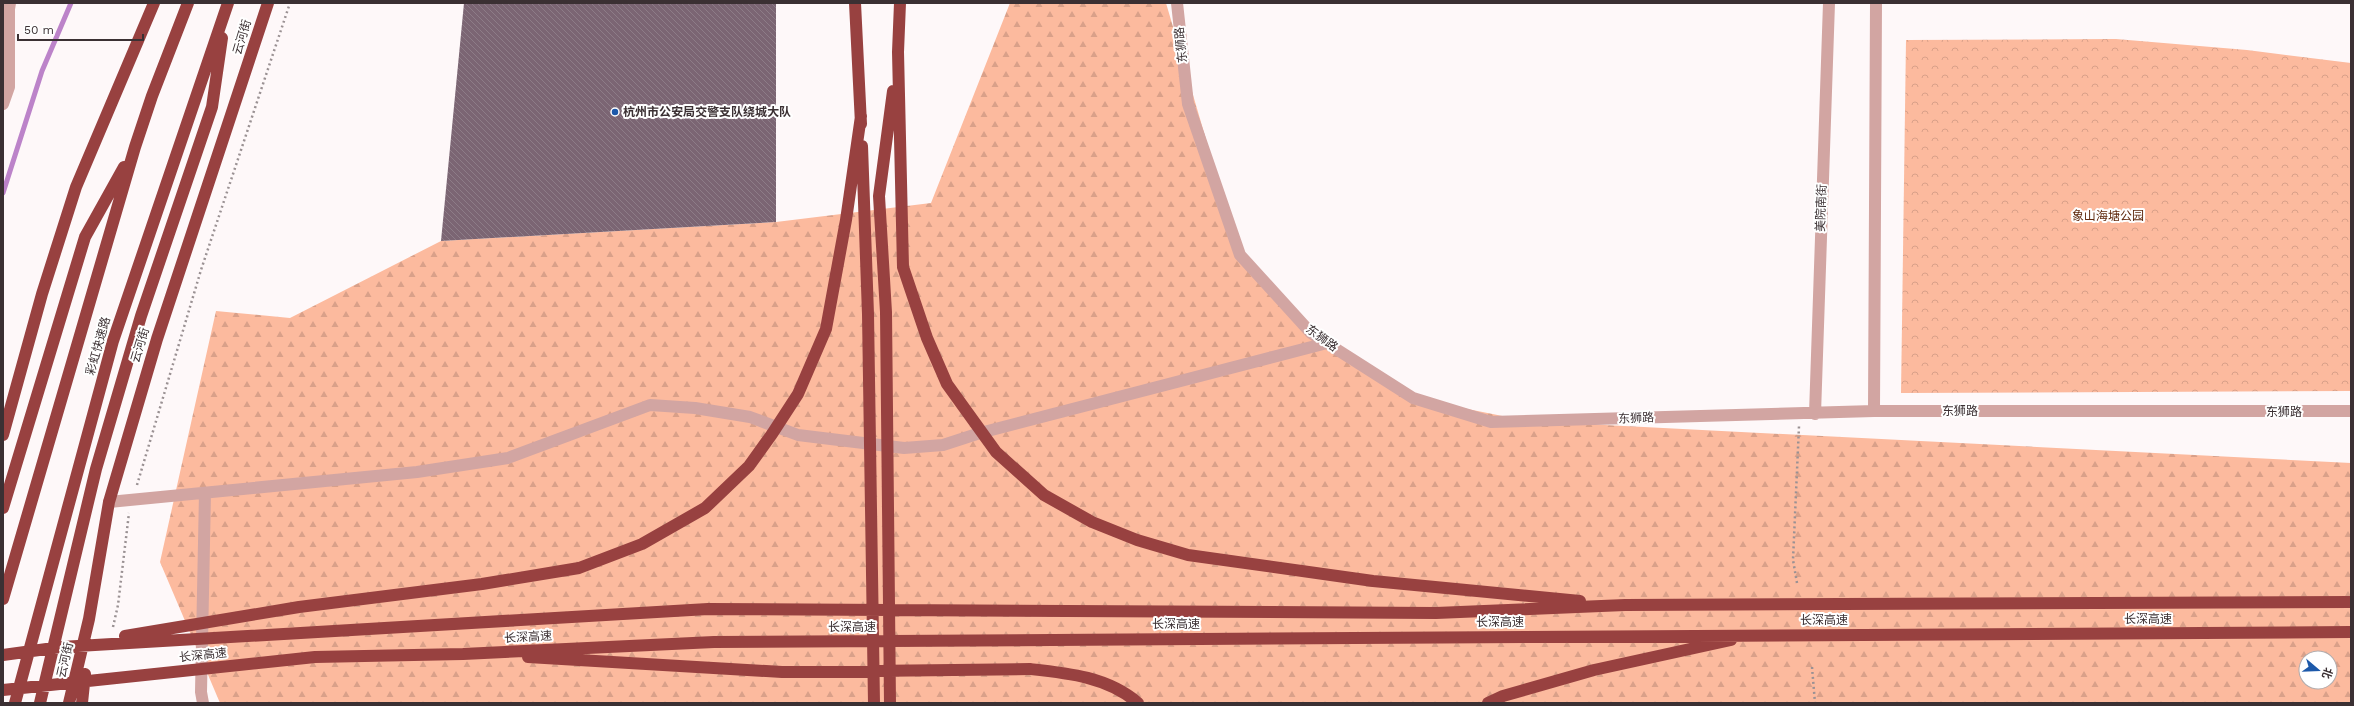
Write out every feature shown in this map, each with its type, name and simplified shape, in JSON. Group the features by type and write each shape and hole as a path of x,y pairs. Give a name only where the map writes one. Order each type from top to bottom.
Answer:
{"highway":[{"path":"3,435 42,294 76,187 154,3"},
{"name":"彩虹快速路","path":"3,599 135,147 152,96 188,3"},
{"name":"云河街","path":"69,703 89,619 109,502 157,338 268,3"},
{"path":"855,3 861,116 868,314 874,703"},
{"path":"900,3 898,52 903,267 927,338 947,384 972,421 996,452 1044,494 1092,522 1136,540 1188,555 1373,581 1625,605"},
{"path":"40,703 98,461 141,316 212,107 227,6"},
{"name":"彩虹快速路","path":"16,703 113,341 227,6"},
{"path":"890,703 886,312 879,196 898,52"},
{"path":"61,647 299,607 482,584 579,568 642,544 705,508 749,466 772,434 798,394 826,329 846,220 861,116"},
{"path":"3,508 85,237 135,147"},
{"name":"长深高速","path":"3,655 61,647 311,631 708,609 1436,613 1625,605 2351,602"},
{"path":"82,703 89,619"},
{"name":"长深高速","path":"3,690 315,657 463,654 714,642 2351,632"},
{"path":"1488,703 1502,696 1594,670 1755,635"},
{"path":"463,654 782,672 1030,669 1069,673 1099,680 1127,694 1138,703"}],"street":[{"path":"3,104 9,87 8,8 10,3"},
{"name":"东狮路","path":"1177,3 1188,104 1240,255 1311,333 1413,398 1491,422 1815,414 1874,411 2351,411"},
{"name":"美院南街","path":"1815,414 1829,3"},
{"path":"1874,411 1876,3"},
{"path":"109,502 417,472 508,458 650,405 695,408 750,417 798,435 904,448 943,445 980,433 1327,344"},
{"path":"203,703 200,692 206,493"}],"path":[{"path":"111,635 118,605 129,513 132,500 201,270 290,3"},
{"path":"1797,583 1793,560 1800,414"},
{"path":"1812,667 1815,703"}],"green space":[{"path":"1010,3 1166,3 1240,255 1327,343 1413,398 1527,421 2351,463 2351,703 220,703 160,562 216,311 290,318 441,241 776,222 931,203"},
{"name":"象山海塘公园","path":"2116,39 2247,50 2351,63 2351,391 1901,393 1906,40"}],"building":[{"name":"杭州市公安局交警支队绕城大队","path":"464,3 776,3 776,222 441,241"}],"waterway":[{"path":"3,193 42,71 71,3"}],"place":[{"name":"杭州市公安局交警支队绕城大队","path":"615,112"}]}
